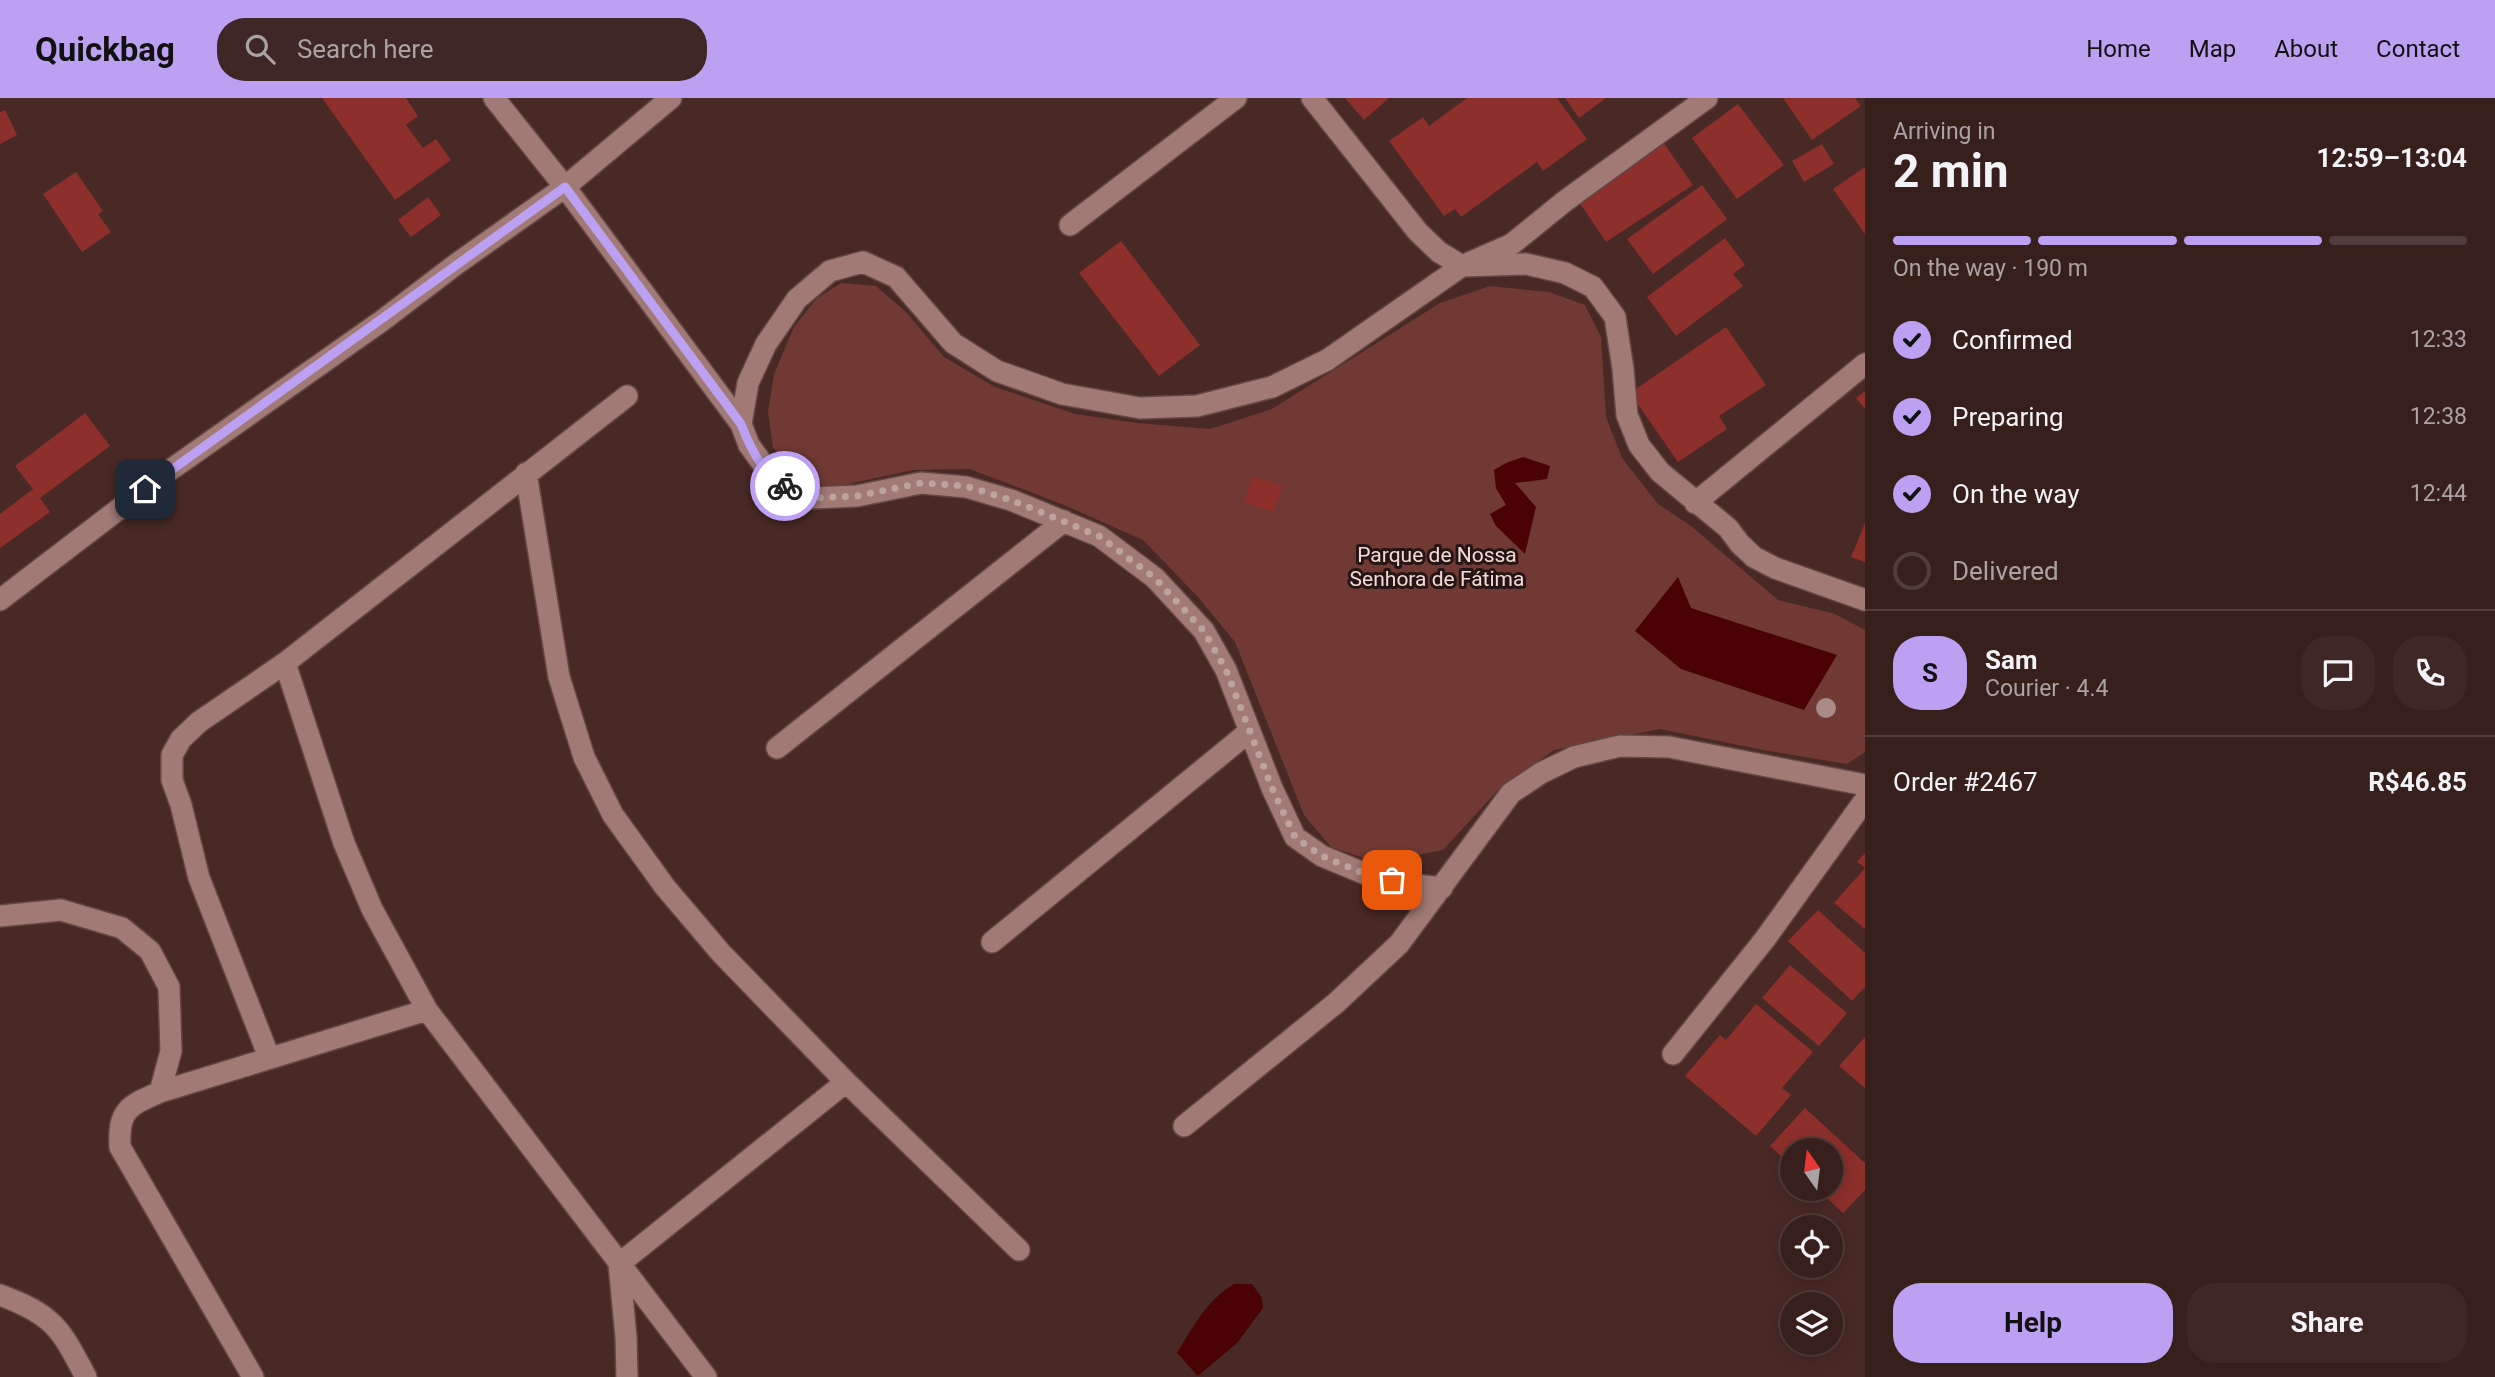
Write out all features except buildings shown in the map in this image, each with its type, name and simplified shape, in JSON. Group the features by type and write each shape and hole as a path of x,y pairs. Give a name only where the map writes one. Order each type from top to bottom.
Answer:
{"street":[{"path":"494,98 565,187 741,424 749,444 776,481 812,498 857,496 921,483 966,486 1011,500 1099,536 1155,578 1204,631 1226,670 1272,788 1295,837 1322,856 1368,875 1442,888"},
{"path":"0,600 166,473 565,187 671,98"},
{"path":"1070,225 1236,98"},
{"path":"1312,98 1418,232 1438,252 1462,266 1526,264 1565,273 1593,287 1615,317 1628,415 1639,445 1660,472 1728,528 1754,557 1774,568 1865,600"},
{"path":"741,424 748,383 766,344 797,299 830,271 863,262 896,277 953,343 996,371 1062,394 1140,408 1197,406 1272,387 1327,360 1462,266 1512,244 1565,201 1707,98"},
{"path":"1695,503 1865,364"},
{"path":"269,1057 199,878 172,779 172,755 181,739 199,722 285,663 627,396"},
{"path":"527,473 559,677 584,757 613,815 665,887 721,953 846,1082 1019,1250"},
{"path":"778,748 1064,521"},
{"path":"285,663 344,843 372,909 427,1010 706,1377"},
{"path":"992,943 1250,731"},
{"path":"1184,1126 1336,1003 1399,944 1511,793 1541,773 1574,757 1620,746 1669,747 1865,785"},
{"path":"1673,1054 1765,939 1865,800"},
{"path":"0,916 61,910 122,928 150,951 169,987 171,1051 160,1092"},
{"path":"253,1377 120,1147 118,1125 124,1112 137,1102 160,1092 427,1010"},
{"path":"619,1264 846,1082"},
{"path":"619,1264 627,1377"},
{"path":"0,1295 41,1313 55,1326 63,1334 86,1377"}],"green space":[{"name":"Parque de Nossa Senhora de Fátima","path":"841,283 876,286 905,311 944,357 995,387 1075,414 1210,429 1272,409 1440,303 1490,286 1549,292 1585,305 1601,337 1606,417 1622,458 1658,504 1691,526 1778,600 1835,614 1865,630 1865,752 1847,764 1660,729 1554,750 1498,790 1443,850 1379,863 1331,847 1304,815 1235,642 1197,596 1143,540 1064,505 970,469 913,470 830,488 800,477 773,448 768,412 774,374 794,327 817,298"}],"shaded area":[{"path":"1523,457 1550,466 1547,479 1515,483 1536,507 1525,554 1496,526 1490,514 1506,505 1496,488 1494,470"},
{"path":"1678,577 1691,608 1837,655 1804,710 1681,669 1635,631"},
{"path":"1234,1284 1252,1284 1262,1298 1263,1308 1237,1343 1198,1376 1177,1353 1208,1306"}],"way so far":[{"path":"785,486 812,498 857,496 921,483 966,486 1011,500 1099,536 1155,578 1204,631 1226,670 1272,788 1295,837 1322,856 1368,875 1392,880"}],"route":[{"path":"145,489 565,187 741,424 749,444 776,481 785,486"}]}
